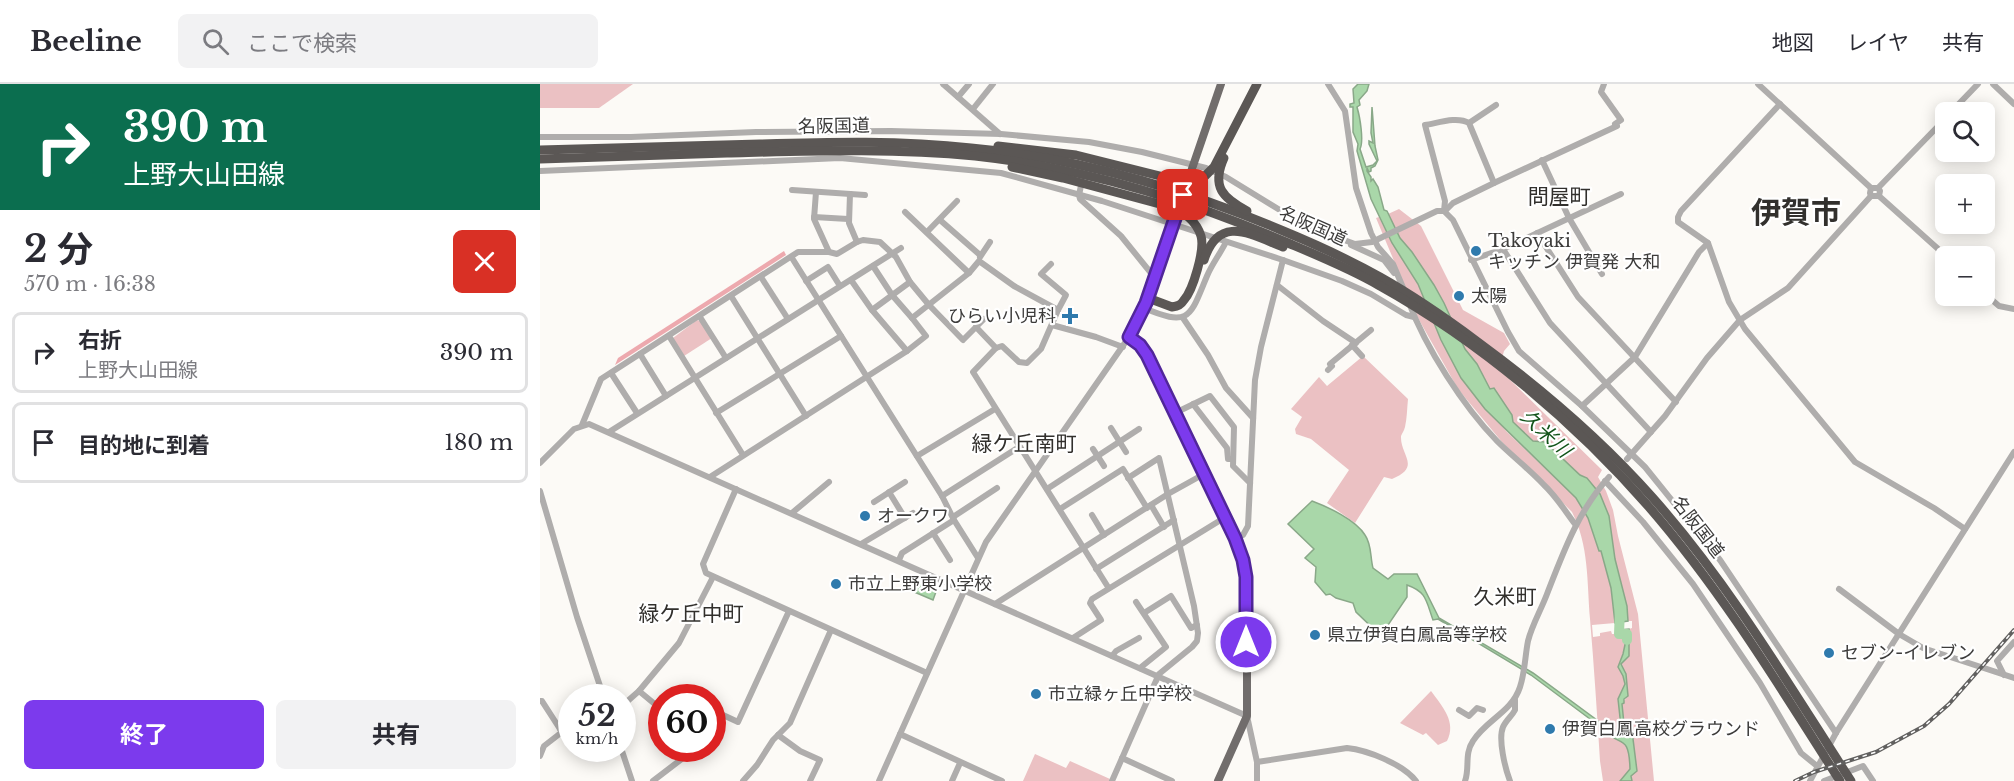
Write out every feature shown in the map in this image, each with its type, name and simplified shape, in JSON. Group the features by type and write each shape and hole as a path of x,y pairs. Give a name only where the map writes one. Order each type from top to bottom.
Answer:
{"highway":[{"path":"936,144 1047,150 1107,161 1176,180 1192,181 1203,178 1214,167 1257,84"},
{"path":"1262,84 1223,162 1218,177 1221,188 1228,199 1234,203 1347,257 1360,266"},
{"name":"名阪国道","path":"540,150 838,142 936,144 1045,158 1119,174 1245,215 1360,266 1385,279 1436,312 1535,385 1583,426 1654,499 1722,586 1818,737 1840,781"},
{"path":"868,150 977,161 1016,168 1063,178 1181,211 1195,224 1202,244 1189,294 1183,303 1172,307 1146,303"},
{"name":"名阪国道","path":"540,159 868,150 1009,160 1117,183 1224,216 1364,277 1451,332 1500,368 1585,440 1653,512 1687,553 1851,781"},
{"path":"1146,303 1170,312 1185,309 1193,295 1209,246 1218,236 1228,231 1244,232 1364,277"}],"main road":[{"path":"1218,781 1247,716 1246,577 1235,538 1147,355 1140,345 1129,337 1146,303 1221,84"}],"street":[{"path":"944,84 1000,134"},
{"path":"958,97 969,84"},
{"path":"973,110 993,84"},
{"path":"1328,84 1345,111 1356,188 1371,233 1378,247 1393,264 1414,317 1456,391 1497,441 1544,485 1577,522"},
{"path":"540,137 631,137 778,132 965,132 1000,134 1142,152 1192,169 1206,168 1226,177 1306,226 1354,244 1372,242 1437,212 1444,211 1453,203 1616,125 1621,120 1601,92 1604,84"},
{"path":"1758,84 1936,246"},
{"path":"1961,102 1978,84"},
{"path":"1993,84 2014,104"},
{"path":"1780,104 1681,211 1678,217 1680,224 1708,243 1729,302 1744,329 1854,462 1934,508 1965,529"},
{"path":"1469,123 1496,105"},
{"path":"1444,211 1445,201 1425,125 1456,120 1469,123 1494,183"},
{"path":"1627,459 1676,402 1707,358 1740,320 1788,288 1871,196 1869,192 1876,191 1935,129"},
{"path":"1089,146 1079,192 1084,203 1125,240 1155,278"},
{"path":"540,171 840,159 1001,173 1079,192 1175,221 1224,242 1342,281 1414,317"},
{"path":"1542,160 1569,218 1602,274"},
{"path":"792,190 865,195"},
{"path":"816,192 814,217 829,252"},
{"path":"850,194 848,219 856,242"},
{"path":"1472,260 1503,249 1621,194"},
{"path":"927,232 957,201"},
{"path":"1444,211 1454,220 1519,351 1632,453 1720,560 1836,733"},
{"path":"904,212 969,273"},
{"path":"814,217 848,219"},
{"path":"940,220 1014,286 1058,310"},
{"path":"1537,233 1578,297 1676,402"},
{"path":"586,424 601,379 798,252 837,254 863,240 880,242 892,253 910,282 929,305 963,340 984,318"},
{"path":"1343,240 1384,260 1400,281"},
{"path":"912,318 969,273 990,242"},
{"path":"1146,303 1167,317 1183,318 1195,307 1224,242"},
{"path":"1582,406 1635,357 1699,252 1708,243"},
{"path":"609,432 901,248"},
{"path":"1503,249 1550,323 1651,432"},
{"path":"792,258 942,496 978,558"},
{"path":"1235,538 1247,530 1258,364 1283,260"},
{"path":"1051,264 1041,274 1066,295 1041,349 1027,363 1019,362 1002,346 996,348 973,372 1108,588"},
{"path":"710,477 907,351 926,336 892,295 873,266"},
{"path":"806,280 828,267 840,286"},
{"path":"761,277 788,319"},
{"path":"851,280 872,310 907,351"},
{"path":"872,310 910,282"},
{"path":"1277,285 1354,344 1362,356"},
{"path":"731,296 806,416"},
{"path":"1995,303 1999,306 2014,309"},
{"path":"700,317 726,358"},
{"path":"1183,318 1208,355 1226,388 1253,418"},
{"path":"1052,325 1123,347"},
{"path":"975,327 996,348"},
{"path":"1328,370 1332,366 1330,364 1371,330"},
{"path":"669,336 743,455"},
{"path":"716,413 841,336"},
{"path":"879,781 978,558 991,534 1070,417 1129,337"},
{"path":"640,354 666,396"},
{"path":"611,373 637,413"},
{"path":"1174,413 1210,396 1234,427 1233,466 1250,483"},
{"path":"1193,404 1227,448 1228,459 1233,459"},
{"path":"917,456 995,409"},
{"path":"540,463 574,429 586,424 609,432 900,560 1247,716 1257,762 1257,781"},
{"path":"1111,428 1126,452"},
{"path":"1047,489 1095,452 1139,429"},
{"path":"942,496 1020,447"},
{"path":"1095,452 1104,466"},
{"path":"1812,780 1817,766 1836,733 2014,452"},
{"path":"1112,781 1159,674 1197,642 1197,625 1160,458 1128,478"},
{"path":"1060,509 1123,469 1164,526"},
{"path":"995,603 1168,494 1204,474"},
{"path":"1510,781 1504,764 1502,732 1505,723 1515,710 1515,700 1529,639 1577,522 1606,480 1637,514 1693,584 1784,720 1801,753 1817,766"},
{"path":"792,513 829,482"},
{"path":"874,502 905,482"},
{"path":"900,560 902,553 997,488"},
{"path":"736,489 704,564 706,573 927,673"},
{"path":"540,491 577,618 599,684"},
{"path":"889,492 905,518"},
{"path":"861,544 913,513"},
{"path":"1092,515 1104,535"},
{"path":"1073,638 1101,620 1090,603 1092,599 1224,518"},
{"path":"1096,569 1173,520"},
{"path":"933,533 950,560"},
{"path":"636,694 686,633 713,577"},
{"path":"1839,589 1899,634 1923,648 2014,678"},
{"path":"1144,613 1171,596 1191,628 1197,625"},
{"path":"1136,602 1166,647 1140,668"},
{"path":"726,716 738,722 789,610"},
{"path":"743,781 790,723 831,630"},
{"path":"1112,656 1116,651 1139,638"},
{"path":"2004,675 1997,661 2014,642"},
{"path":"639,691 648,698"},
{"path":"1465,781 1468,766 1467,752 1470,746 1480,733 1515,700"},
{"path":"540,701 558,726"},
{"path":"1459,710 1468,716 1478,708 1483,710"},
{"path":"900,734 1002,781"},
{"path":"540,756 544,747 558,735"},
{"path":"778,735 800,751 820,760 810,781"},
{"path":"1257,762 1347,748 1358,749 1410,773 1416,781"},
{"path":"1122,758 1172,781"},
{"path":"626,762 632,781"},
{"path":"653,781 678,762"},
{"path":"952,781 960,763"},
{"path":"1824,781 1863,766 1873,781"}],"shaded area":[{"path":"540,84 633,84 599,108 540,108"},
{"path":"1358,84 1369,84 1357,107 1362,135 1360,149 1366,167 1377,161 1369,144 1369,141 1373,143 1372,107 1378,160 1371,171 1369,172 1367,168 1367,171 1371,181 1373,179 1378,187 1384,210 1387,211 1400,238 1434,285 1465,349 1477,364 1490,389 1494,388 1512,415 1513,422 1533,441 1545,442 1580,475 1587,478 1600,494 1609,516 1628,621 1615,623 1611,588 1601,551 1599,551 1588,518 1576,498 1485,409 1461,378 1441,340 1418,284 1392,243 1371,199 1357,151 1358,144 1353,132 1353,107 1350,107 1350,104 1354,103 1353,89"},
{"path":"1399,209 1421,226 1463,310 1504,333 1510,344 1504,351 1499,369 1602,470 1598,477 1613,510 1638,614 1654,781 1632,781 1631,776 1637,770 1623,718 1622,704 1628,695 1626,674 1621,663 1628,647 1632,621 1628,621 1627,606 1615,559 1580,475 1545,442 1533,441 1513,422 1511,415 1490,389 1477,364 1465,349 1444,303 1412,252 1400,238 1388,214"},
{"path":"1379,217 1392,243 1418,284 1441,340 1461,378 1507,432 1576,498 1588,518 1599,551 1601,551 1611,588 1615,623 1592,625 1593,637 1611,631 1612,634 1619,634 1626,639 1618,667 1625,685 1618,699 1623,741 1630,751 1630,769 1620,781 1603,781 1586,564 1578,525 1572,512 1502,442 1458,389 1418,318 1376,218"},
{"path":"784,251 786,255 615,365 618,358"},
{"path":"697,320 712,338 684,356 673,338"},
{"path":"1363,356 1408,399 1406,424 1401,436 1408,465 1406,470 1392,479 1384,477 1355,523 1327,503 1349,470 1311,439 1296,434 1295,429 1302,417 1291,409 1319,377 1327,386"},
{"path":"1312,501 1341,515 1361,529 1369,543 1373,568 1388,579 1394,574 1417,574 1439,618 1533,673 1605,726 1609,732 1622,736 1618,699 1625,684 1618,667 1626,640 1619,634 1619,630 1629,629 1629,656 1621,664 1626,674 1628,696 1622,704 1624,724 1631,730 1637,771 1631,776 1632,781 1620,781 1630,769 1628,750 1622,742 1613,738 1531,675 1438,619 1433,620 1425,598 1419,591 1407,585 1407,597 1382,634 1378,633 1356,612 1353,603 1330,594 1326,595 1315,582 1316,567 1305,558 1314,549 1288,524"},
{"path":"917,580 937,589 933,600 912,591"},
{"path":"1431,691 1447,714 1450,727 1447,741 1438,745 1426,733 1423,735 1400,723"},
{"path":"1035,754 1066,768 1070,761 1110,779 1109,781 1023,781"}],"waterway":[{"name":"久米川","path":"1620,609 1619,634 1627,634 1627,640"}],"railway":[{"path":"1795,781 1814,772 1876,752 1924,726 1949,704 2014,630"}],"place":[{"name":"Takoyaki キッチン 伊賀発 大和","path":"1476,251"},
{"name":"太陽","path":"1459,296"},
{"name":"ひらい小児科","path":"1070,316"},
{"name":"オークワ","path":"865,516"},
{"name":"市立上野東小学校","path":"836,584"},
{"name":"県立伊賀白鳳高等学校","path":"1315,635"},
{"name":"セブン-イレブン","path":"1829,653"},
{"name":"市立緑ヶ丘中学校","path":"1036,694"},
{"name":"伊賀白鳳高校グラウンド","path":"1550,729"}],"district":[{"name":"問屋町","path":"1559,197"},
{"name":"伊賀市","path":"1796,213"},
{"name":"緑ケ丘南町","path":"1024,444"},
{"name":"久米町","path":"1505,597"},
{"name":"緑ケ丘中町","path":"691,614"}],"route":[{"path":"1183,195 1146,303 1129,337 1140,345 1147,355 1235,538 1246,577 1246,642"}]}
